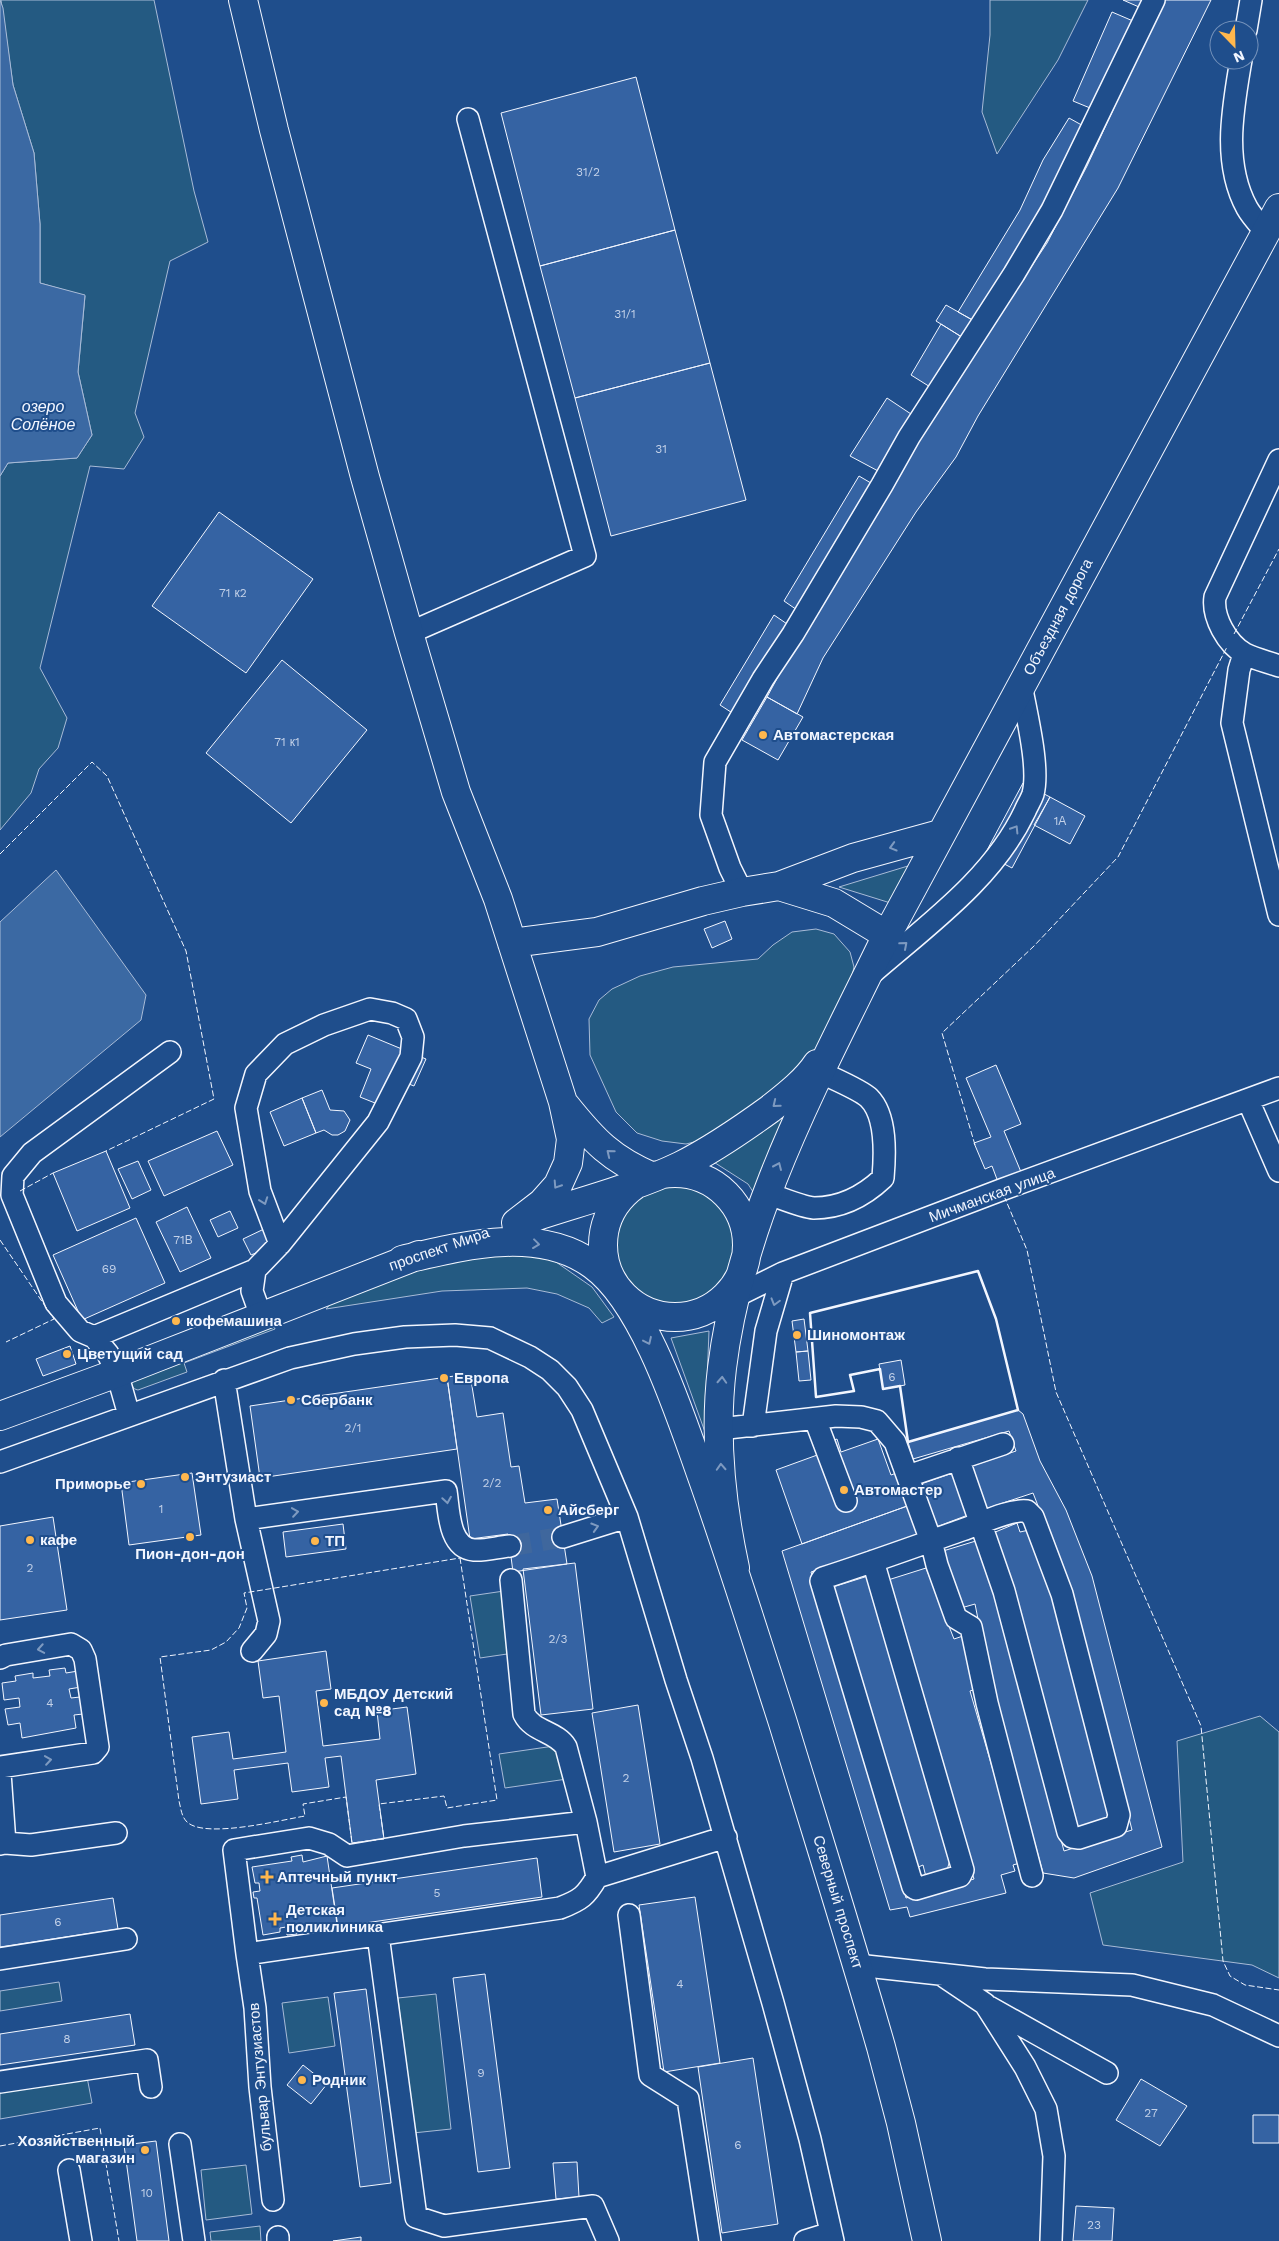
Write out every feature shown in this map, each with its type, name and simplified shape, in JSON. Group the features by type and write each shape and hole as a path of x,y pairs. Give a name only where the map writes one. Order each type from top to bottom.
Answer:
{"main road":[{"path":"243,0 274,130 365,476 409,633 456,792 512,943 563,1102 571,1140 568,1164 558,1185 542,1204 516,1223"},
{"name":"Объездная дорога","path":"840,1027 940,834 1279,208"},
{"path":"512,943 597,932 742,892 779,886 853,858 940,834"},
{"path":"779,886 834,903 887,935"},
{"path":"734,1568 723,1493 719,1429 722,1370 729,1324 766,1193 840,1027"},
{"name":"проспект Мира","path":"0,1416 117,1373 402,1260 652,1177 678,1166 712,1149 780,1101 814,1068 840,1027"},
{"path":"563,1102 591,1136 618,1160 652,1177"},
{"path":"402,1260 468,1246 497,1243 528,1243 552,1246 574,1254 594,1266 614,1285 633,1304 658,1316 674,1318 692,1316 708,1310 722,1300 734,1287 746,1262 748,1246 744,1223 733,1202 724,1192 712,1183 697,1176 674,1173 652,1177 630,1188 618,1199 610,1212 605,1225 602,1254 606,1270 614,1285 638,1321 658,1361 686,1432 734,1568"},
{"name":"Северный проспект","path":"734,1568 857,1965 901,2123 927,2241"}],"street":[{"path":"742,892 730,868 711,815 715,762 763,679 793,634 882,485 908,437 1014,274 1048,217 1154,0"},
{"path":"1248,20 1251,0"},
{"path":"1239,70 1231,124 1236,179 1247,208 1266,232"},
{"path":"409,633 585,556 468,119"},
{"path":"1279,460 1215,597 1215,616 1231,641 1244,654 1279,666"},
{"path":"1244,654 1239,670 1232,724 1279,915"},
{"path":"867,977 945,910 998,857 1020,821 1033,794 1035,770 1021,684"},
{"path":"94,1337 255,1270 280,1244 378,1122 411,1057 413,1037 406,1019 392,1012 370,1009 324,1025 285,1044 256,1074 246,1108 260,1190 280,1244"},
{"path":"129,1415 117,1373 108,1354 94,1337 80,1331 56,1303 12,1195 13,1176 32,1153 170,1052"},
{"path":"766,1193 813,1208 851,1202 869,1192 883,1178 884,1135 878,1112 869,1098 820,1072"},
{"name":"Мичманская улица","path":"708,1310 783,1273 1001,1190 1279,1088"},
{"path":"1248,1100 1279,1171"},
{"path":"255,1270 252,1292 261,1316"},
{"path":"753,1426 766,1331 783,1273"},
{"path":"0,1462 224,1380 290,1358 354,1344 405,1337 456,1335 490,1338 550,1370 567,1387 582,1410 627,1517 726,1837 798,2094 832,2237 805,2241"},
{"path":"224,1380 246,1519 269,1621 266,1634 252,1651"},
{"path":"719,1429 814,1419 861,1417 877,1422 895,1442 931,1541 937,1566 956,1618 971,1627 986,1703 1032,1876"},
{"path":"814,1419 846,1501"},
{"path":"908,1476 1004,1444"},
{"path":"873,1562 963,1870 960,1876 916,1889 911,1884 822,1581 823,1578 873,1562 981,1523 1019,1510 1027,1511 1033,1517 1048,1553 1067,1613 1119,1815 1118,1823 1112,1828 1078,1838 1072,1837 1068,1832 1004,1591 981,1523 958,1458"},
{"path":"246,1519 446,1491 453,1535 458,1541 472,1550 510,1546"},
{"path":"563,1537 627,1517"},
{"path":"511,1580 524,1714 534,1727 562,1741 566,1747 586,1822 597,1877"},
{"path":"0,1658 6,1655 71,1644 81,1650 85,1658 98,1747 93,1753 0,1767"},
{"path":"0,1773 2,1843 31,1846 116,1833"},
{"name":"бульвар Энтузиастов","path":"273,2200 260,2087 255,2008 234,1850 309,1838 329,1844 348,1856 464,1836 586,1822"},
{"path":"247,1954 560,1908 578,1901 588,1892 597,1877 726,1837"},
{"path":"629,1916 650,2075 688,2099 710,2241"},
{"path":"378,1935 416,2217 444,2226 593,2206 608,2241"},
{"path":"0,1959 126,1939"},
{"path":"857,1965 942,1975 1036,1982 1132,1985 1213,2005 1279,2036"},
{"path":"942,1975 985,2004 1107,2073"},
{"path":"985,2004 1025,2067 1046,2109 1054,2156 1051,2241"},
{"path":"0,2082 147,2060 151,2087"},
{"path":"180,2144 194,2241"},
{"path":"69,2170 81,2241"}],"shaded area":[{"path":"1,0 154,0 194,191 208,242 170,261 135,413 144,437 124,469 90,466 40,668 67,718 58,748 39,769 31,793 0,830 0,476 8,463 77,458 92,435 78,372 85,296 40,283 40,224 34,153 13,85"},
{"path":"990,0 1088,0 1058,60 997,154 982,112 990,35"},
{"path":"921,862 897,905 839,887"},
{"path":"816,929 834,934 850,952 854,967 850,985 827,1033 807,1063 756,1109 706,1139 686,1144 662,1141 637,1133 616,1112 590,1055 589,1019 599,1000 612,989 640,976 673,967 758,959 773,945 792,932"},
{"path":"792,1109 757,1198 748,1184 709,1159"},
{"path":"675,1184 698,1189 708,1194 717,1202 725,1211 730,1221 735,1244 730,1267 725,1277 717,1286 708,1294 698,1299 675,1304 652,1299 642,1294 633,1286 625,1277 620,1267 615,1244 620,1221 625,1211 633,1202 642,1194 652,1189"},
{"path":"474,1250 534,1254 556,1262 592,1287 614,1317 602,1323 589,1308 557,1294 527,1288 442,1291 326,1309 342,1291"},
{"path":"272,1321 275,1329 184,1363 187,1372 138,1390 132,1386 131,1378"},
{"path":"709,1331 705,1432 671,1338"},
{"path":"504,1591 514,1653 480,1658 470,1596"},
{"path":"1260,1716 1279,1732 1279,1978 1252,1965 1103,1945 1090,1893 1183,1862 1177,1741"},
{"path":"561,1745 567,1779 505,1788 499,1754"},
{"path":"59,1982 62,2001 0,2011 0,1991"},
{"path":"436,1994 451,2129 413,2133 398,1998"},
{"path":"328,1997 335,2046 289,2053 282,2003"},
{"path":"87,2077 92,2103 0,2119 0,2093"},
{"path":"246,2165 252,2214 206,2220 201,2170"},
{"path":"260,2226 261,2241 211,2241 210,2232"}],"water":[{"name":"озеро Солёное","path":"0,0 3,8 13,85 34,153 40,224 40,283 85,295 78,372 92,435 77,458 8,463 0,476"},
{"path":"56,870 146,995 141,1020 0,1137 0,922"}],"building":[{"path":"1123,0 1142,0 1139,7"},
{"path":"1164,0 1211,0 1118,188 978,416 956,457 916,512 823,658 797,714 767,697 786,662 953,385 1047,243 1087,166"},
{"path":"1112,12 1133,21 1095,110 1073,101"},
{"path":"636,77 675,230 540,266 501,113"},
{"path":"1069,118 1087,128 976,322 958,312 1020,210 1043,160"},
{"path":"675,230 710,363 575,398 540,266"},
{"path":"946,305 976,322 965,339 936,321"},
{"path":"941,324 965,339 935,390 911,375"},
{"path":"710,363 746,500 611,536 575,398"},
{"path":"887,398 914,416 880,472 850,456"},
{"path":"859,476 876,486 800,612 784,601"},
{"path":"219,512 313,579 246,673 152,606"},
{"path":"774,615 790,626 737,716 720,705"},
{"path":"282,660 367,730 291,823 206,753"},
{"path":"767,697 803,717 778,760 742,740"},
{"path":"1023,783 1050,797 1012,868 985,854"},
{"path":"1050,797 1085,816 1070,844 1034,825"},
{"path":"725,921 732,939 712,948 704,929"},
{"path":"368,1035 426,1059 414,1086 391,1077 380,1105 360,1097 371,1069 356,1063"},
{"path":"996,1065 1021,1124 1004,1131 1021,1172 998,1182 992,1166 985,1169 974,1143 991,1137 966,1078"},
{"path":"322,1090 330,1110 344,1111 350,1120 345,1131 338,1135 332,1135 324,1130 316,1133 302,1098"},
{"path":"302,1098 316,1133 284,1146 270,1112"},
{"path":"217,1131 233,1165 164,1196 148,1161"},
{"path":"106,1151 130,1208 77,1231 53,1173"},
{"path":"138,1161 151,1190 132,1199 118,1169"},
{"path":"187,1207 211,1258 180,1272 156,1222"},
{"path":"230,1211 238,1228 218,1237 210,1220"},
{"path":"136,1218 165,1283 82,1320 53,1255"},
{"path":"264,1229 272,1246 251,1255 243,1239"},
{"path":"804,1319 808,1351 796,1352 792,1321"},
{"path":"70,1346 76,1364 43,1376 36,1359"},
{"path":"808,1351 811,1380 799,1381 796,1352"},
{"path":"901,1360 905,1385 883,1389 879,1364"},
{"path":"470,1374 477,1417 503,1413 511,1467 519,1466 525,1503 557,1499 567,1564 513,1572 508,1534 470,1539 447,1377"},
{"path":"447,1377 457,1449 260,1478 250,1406"},
{"path":"1018,1410 1023,1414 1040,1461 1066,1510 1092,1576 1162,1847 1074,1878 1043,1873 990,1679 975,1604 961,1608 943,1551 979,1540 996,1595 1064,1851 1132,1830 1073,1595 1033,1493 985,1509 969,1467 1016,1451 1009,1431 913,1459 908,1442"},
{"name":"Автомастер","path":"837,1439 841,1452 878,1439 891,1475 899,1472 910,1505 802,1544 776,1470 820,1454 818,1446"},
{"path":"192,1473 201,1535 129,1545 121,1483"},
{"path":"953,1473 968,1515 936,1527 921,1484"},
{"path":"910,1505 920,1534 811,1572 906,1898 974,1879 888,1580 926,1568 954,1639 966,1635 976,1689 970,1691 1020,1863 1013,1865 1015,1871 1001,1875 1006,1893 910,1917 907,1907 890,1910 782,1551"},
{"path":"53,1517 67,1610 0,1620 0,1526"},
{"path":"1017,1523 1020,1532 1029,1530 1053,1601 1111,1819 1077,1830 993,1533"},
{"name":"ТП","path":"343,1524 346,1549 286,1557 283,1532"},
{"path":"575,1563 593,1709 541,1715 523,1569"},
{"path":"868,1576 950,1860 947,1870 926,1877 923,1865 916,1868 833,1587"},
{"path":"326,1651 331,1689 316,1691 323,1746 380,1739 377,1711 407,1707 416,1774 376,1780 384,1839 352,1843 341,1756 325,1758 329,1787 292,1792 288,1763 234,1770 238,1799 201,1804 192,1737 229,1732 233,1759 286,1752 279,1696 263,1698 258,1661"},
{"path":"65,1668 66,1673 78,1671 81,1687 69,1689 71,1698 80,1697 83,1714 74,1715 76,1728 22,1738 20,1723 8,1725 5,1709 20,1707 19,1698 4,1700 2,1683 16,1681 15,1676 33,1673 33,1678 50,1676 49,1670"},
{"path":"638,1705 660,1844 614,1852 592,1713"},
{"path":"302,1855 303,1862 327,1856 337,1924 296,1929 297,1934 287,1935 286,1927 280,1928 280,1932 263,1935 257,1898 254,1898 253,1892 260,1891 259,1883 255,1883 252,1867 292,1861 291,1857"},
{"path":"537,1858 542,1897 338,1927 332,1888"},
{"path":"695,1897 720,2063 664,2072 639,1905"},
{"path":"113,1898 118,1929 0,1947 0,1915"},
{"path":"485,1974 510,2168 478,2172 453,1978"},
{"path":"366,1989 391,2183 360,2187 334,1993"},
{"path":"130,2014 135,2045 0,2065 0,2034"},
{"path":"753,2058 778,2224 722,2233 698,2067"},
{"path":"303,2065 327,2084 311,2104 287,2085"},
{"path":"1141,2079 1187,2106 1160,2146 1116,2120"},
{"path":"1253,2115 1279,2115 1279,2143 1253,2143"},
{"path":"156,2141 169,2241 137,2241 124,2145"},
{"path":"577,2162 579,2197 556,2199 553,2163"},
{"path":"1076,2206 1114,2208 1112,2241 1073,2241"},
{"path":"361,2237 361,2241 333,2241"}],"tunnel":[{"path":"510,1546 563,1537"}],"fence":[{"path":"1234,634 1279,549"},
{"path":"975,1145 942,1033 1034,946 1118,857 1227,647"},
{"path":"0,854 92,762 107,776 186,951 214,1099 106,1151"},
{"path":"20,1191 53,1173"},
{"path":"1004,1196 1027,1250 1056,1392 1201,1726 1223,1961 1230,1976 1245,1985 1279,1990"},
{"path":"0,1240 54,1319 6,1342"},
{"path":"460,1558 497,1800 447,1808 444,1796 379,1804 384,1839 352,1843 346,1797 303,1804 305,1816 244,1827 210,1829 196,1827 185,1820 179,1801 160,1657 211,1650 226,1642 239,1628 247,1608 244,1593 460,1558"},
{"path":"0,2146 100,2128 119,2241"}],"wall":[{"path":"978,1271 996,1319 1018,1410 908,1442 900,1386 883,1389 880,1369 850,1375 854,1391 816,1397 810,1313 978,1271"}],"place":[{"name":"Автомастерская","path":"763,735"},
{"name":"кофемашина","path":"176,1321"},
{"name":"Шиномонтаж","path":"797,1335"},
{"name":"Цветущий сад","path":"67,1354"},
{"name":"Европа","path":"444,1378"},
{"name":"Сбербанк","path":"291,1400"},
{"name":"Энтузиаст","path":"185,1477"},
{"name":"Приморье","path":"141,1484"},
{"name":"Автомастер","path":"844,1490"},
{"name":"Айсберг","path":"548,1510"},
{"name":"Пион-дон-дон","path":"190,1537"},
{"name":"кафе","path":"30,1540"},
{"name":"ТП","path":"315,1541"},
{"name":"МБДОУ Детский сад №8","path":"324,1703"},
{"name":"Аптечный пункт","path":"267,1877"},
{"name":"Детская поликлиника","path":"275,1919"},
{"name":"Родник","path":"302,2080"},
{"name":"Хозяйственный магазин","path":"145,2150"}]}
